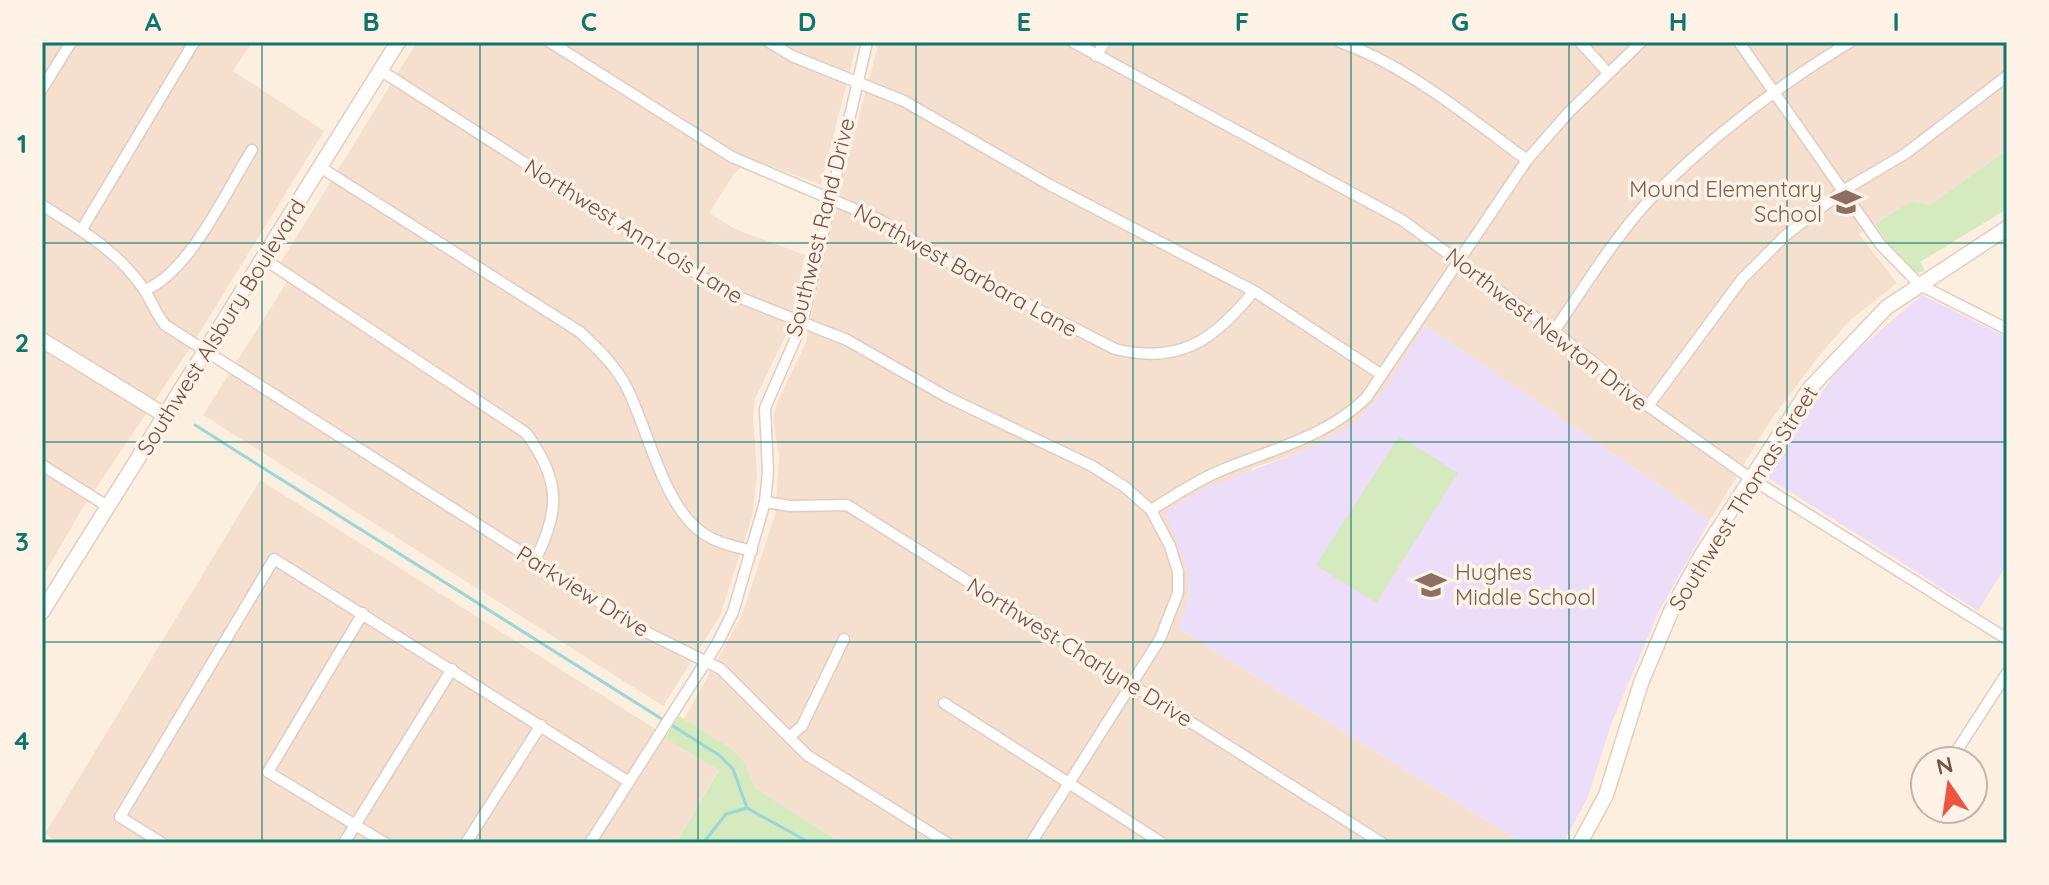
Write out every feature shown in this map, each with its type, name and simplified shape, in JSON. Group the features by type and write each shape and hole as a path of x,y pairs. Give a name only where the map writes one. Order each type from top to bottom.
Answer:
{"street":[{"path":"42,89 71,42"},
{"path":"82,229 194,42"},
{"name":"Southwest Alsbury Boulevard","path":"42,612 47,591 166,416 398,42"},
{"name":"Northwest Barbara Lane","path":"550,42 732,157 880,220 974,277 1115,349 1140,355 1187,349 1215,333 1254,291"},
{"path":"769,42 792,56 904,101 1048,184 1254,291 1317,329 1382,375"},
{"name":"Southwest Rand Drive","path":"590,843 728,626 765,502 768,472 765,408 802,324 828,197 867,42"},
{"name":"Northwest Newton Drive","path":"1073,42 1359,194 1459,259 1648,406 1750,478 2007,639"},
{"path":"1096,56 1105,42"},
{"path":"1340,42 1360,49 1442,98 1527,160"},
{"path":"1580,42 1608,73"},
{"path":"1031,843 1160,639 1178,593 1178,572 1170,546 1151,510 1204,477 1314,436 1336,424 1366,398 1527,160 1641,42"},
{"path":"1739,42 1880,244 1920,285 2007,329"},
{"path":"1554,331 1617,242 1663,185 1775,91 1850,42"},
{"name":"Northwest Ann Lois Lane","path":"380,70 726,292 847,340 947,397 1092,466 1151,510"},
{"path":"1648,406 1742,279 1786,235 1844,190 1905,154 2007,76"},
{"path":"145,290 167,280 182,261 252,150"},
{"path":"320,167 580,332 614,367 626,387 664,476 686,517 714,540 752,551"},
{"name":"Parkview Drive","path":"42,205 82,229 113,253 145,290 154,312 165,325 648,633 706,662 735,681 817,761 947,843"},
{"name":"Southwest Thomas Street","path":"1580,843 1606,795 1657,640 1701,556 1810,388 1887,307 2007,228"},
{"path":"264,259 526,433 548,470 556,504 550,532 535,560"},
{"path":"42,340 166,416"},
{"path":"42,465 107,506"},
{"name":"Northwest Charlyne Drive","path":"765,502 790,506 847,505 1382,843"},
{"path":"162,843 120,817 274,559 629,782"},
{"path":"363,613 268,772 385,843"},
{"path":"789,737 802,726 844,639"},
{"path":"344,843 452,669"},
{"path":"1960,745 2007,673"},
{"path":"944,703 1162,843"},
{"path":"466,843 541,725"}],"shaded area":[{"path":"42,42 252,42 233,71 324,131 187,353 84,506 42,578"},
{"path":"417,42 857,42 821,185 750,158 734,174 709,213 735,229 805,255 788,331 755,399 757,477 752,517 720,616 663,706 203,415 292,274 279,265"},
{"path":"879,42 2007,42 2007,150 1930,205 1911,201 1859,234 1897,283 1848,322 1815,361 1771,420 1710,520 1425,325 1380,396 1354,424 1308,449 1253,468 1177,537 1187,571 1189,599 1178,628 1522,843 841,843 755,788 742,761 729,747 684,719 742,615 775,515 779,457 773,419 777,403 806,342 834,210"},
{"path":"1922,295 2007,337 2007,564 1978,611 1764,475 1842,363"},
{"name":"Hughes Middle School","path":"1425,325 1710,520 1658,613 1612,722 1587,799 1563,843 1522,843 1178,628 1189,599 1187,571 1165,512 1200,490 1308,449 1354,424 1380,396"},
{"path":"260,480 719,769 676,843 59,843 45,834"}],"green space":[{"path":"2007,150 2007,209 1920,262 1925,271 1916,273 1894,253 1875,224 1911,201 1930,205"},
{"path":"1399,436 1458,473 1376,603 1316,565"},
{"path":"679,716 729,747 743,761 755,788 841,843 676,843 719,770 665,738"}],"waterway":[{"path":"195,425 719,755 733,769 747,808"},
{"path":"703,843 726,814 747,808 810,843"}],"place":[{"name":"Mound Elementary School","path":"1846,202"},
{"name":"Hughes Middle School","path":"1431,585"}]}
